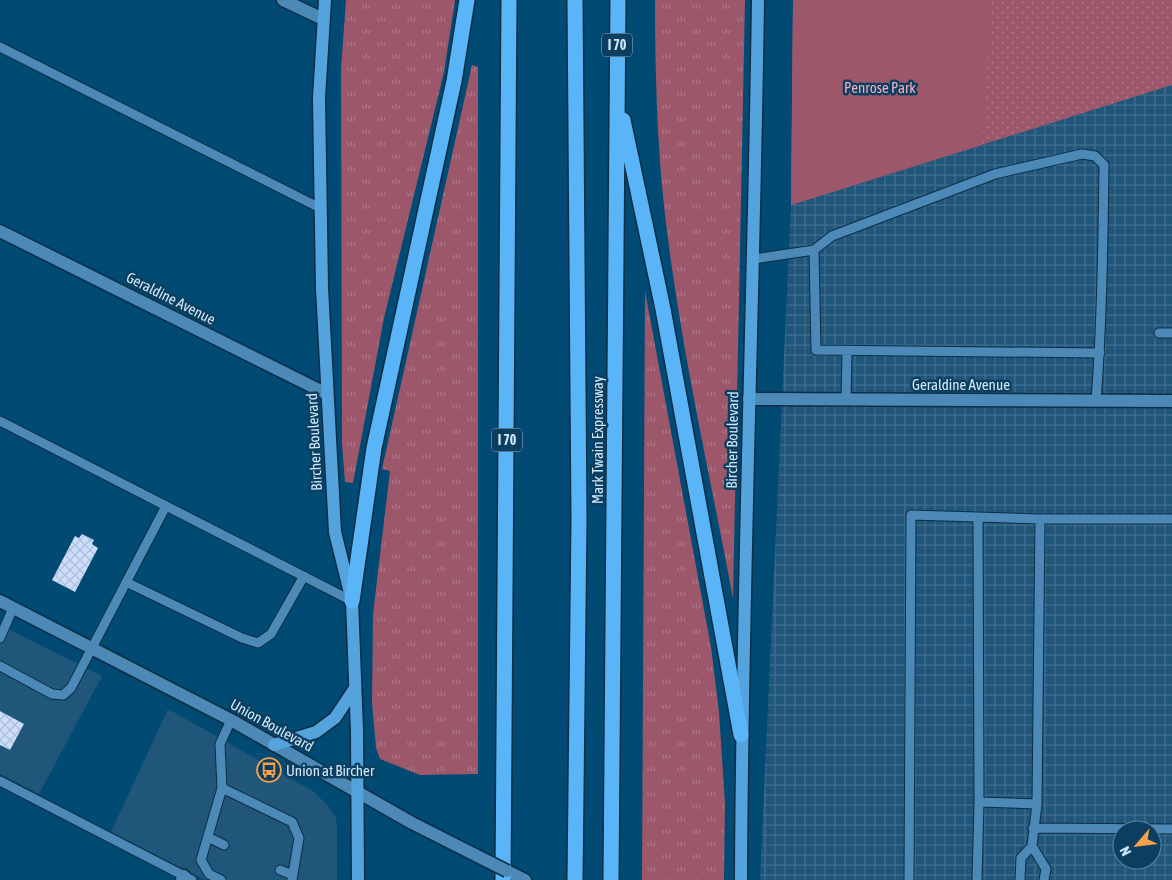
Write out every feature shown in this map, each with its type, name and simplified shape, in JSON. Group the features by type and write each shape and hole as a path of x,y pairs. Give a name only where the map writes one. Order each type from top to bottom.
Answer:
{"highway":[{"path":"352,601 374,448 454,80 467,0"},
{"name":"I 70","path":"504,880 508,0"},
{"path":"575,0 579,520 575,880"},
{"name":"Mark Twain Expressway","path":"611,880 618,0"},
{"path":"617,90 662,309 741,735"}],"main road":[{"name":"Bircher Boulevard","path":"325,0 319,98 320,208 327,394 335,532 352,601 358,792 358,880"},
{"name":"Bircher Boulevard","path":"741,880 741,735 754,259 758,0"},
{"path":"274,745 316,732 335,718 355,688"}],"street":[{"path":"283,0 323,19"},
{"name":"Geraldine Avenue","path":"0,231 327,394"},
{"name":"Geraldine Avenue","path":"749,399 1172,401"},
{"name":"Union Boulevard","path":"0,602 231,720 412,822 525,880"}],"lane":[{"path":"0,47 320,208"},
{"path":"754,259 814,250 832,236 995,174 1082,154 1095,156 1104,165 1103,298 1096,401"},
{"path":"814,250 814,346 820,351 1100,353"},
{"path":"1159,333 1172,333"},
{"path":"846,400 847,351"},
{"path":"0,421 352,601"},
{"path":"0,666 52,694 63,695 72,688 166,506"},
{"path":"909,880 911,515 1040,519 1172,519"},
{"path":"977,880 979,802 978,518"},
{"path":"1040,519 1037,804 1032,846 1046,868 1044,880"},
{"path":"126,582 242,638 258,643 271,634 304,576"},
{"path":"0,638 13,608"},
{"path":"221,880 209,874 201,860 222,788 220,744 231,720"},
{"path":"0,781 186,879"},
{"path":"222,788 292,822 299,838 293,878 280,870"},
{"path":"979,802 1037,804"},
{"path":"1033,828 1172,829"},
{"path":"208,837 224,845"},
{"path":"1020,880 1021,858 1032,846"}],"shaded area":[{"path":"1172,85 1172,880 760,880 791,205"},
{"path":"0,625 102,676 39,794 0,774"},
{"path":"168,709 313,791 328,806 336,817 337,880 205,880 111,832"}],"green space":[{"path":"346,0 455,0 444,72 384,318 353,483 345,482 342,444 341,69"},
{"path":"655,0 745,0 733,598 687,359 671,263 658,134"},
{"name":"Penrose Park","path":"793,0 1172,0 1172,85 791,205"},
{"name":"Penrose Park","path":"793,0 991,0 982,145 791,205"},
{"path":"472,65 478,67 478,774 420,775 380,759 376,748 372,703 373,614 390,471 382,469"},
{"path":"645,291 711,647 719,712 725,804 724,880 642,880"}],"building":[{"path":"82,534 94,540 92,544 98,548 75,592 52,580 75,536 79,538"},
{"path":"0,711 24,724 10,750 0,745"}],"place":[{"name":"Union at Bircher","path":"269,770"}]}
